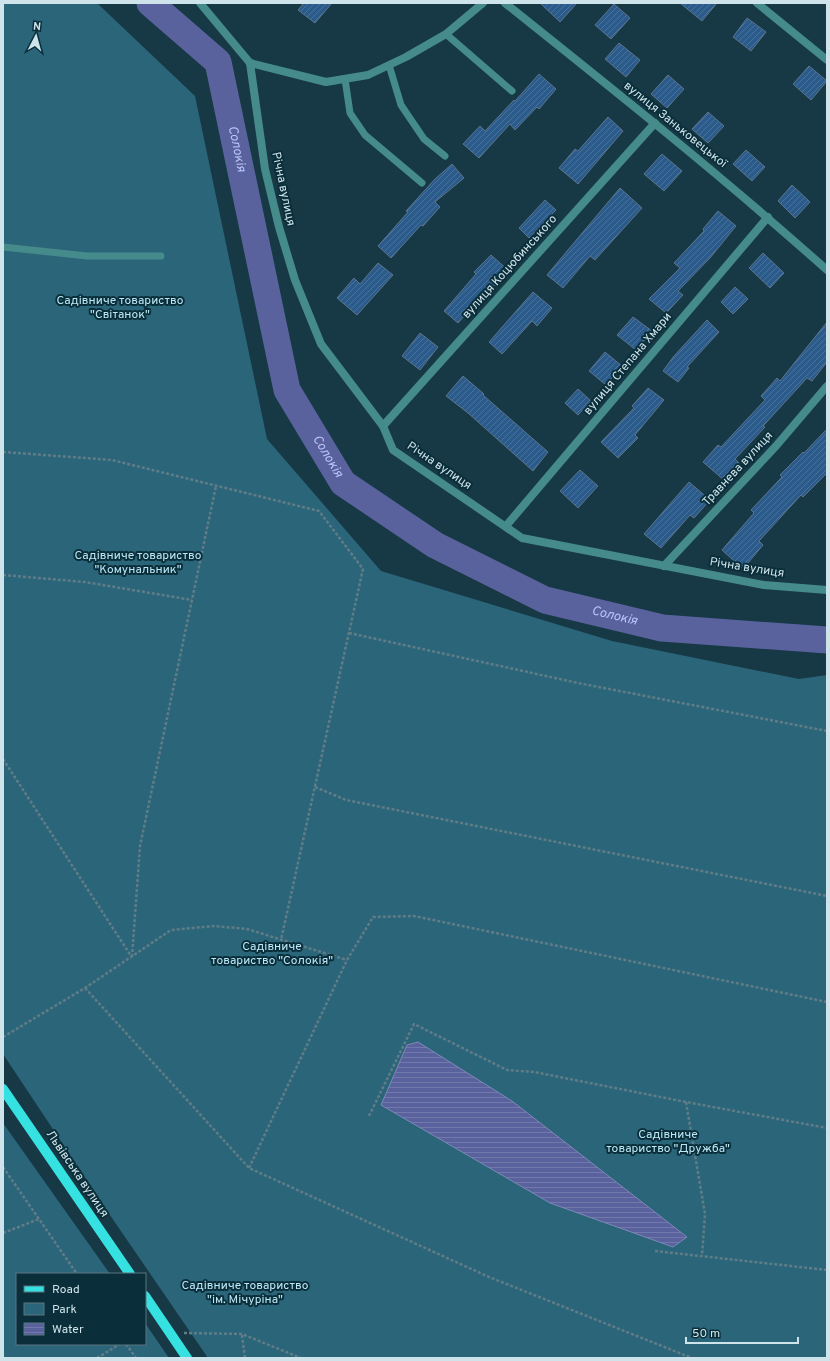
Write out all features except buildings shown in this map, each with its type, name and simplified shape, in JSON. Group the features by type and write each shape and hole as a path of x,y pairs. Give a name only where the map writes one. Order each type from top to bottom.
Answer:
{"main road":[{"name":"Львівська вулиця","path":"3,1089 129,1273"},
{"path":"146,1297 187,1358"}],"street":[{"path":"200,3 250,63 326,82 368,75 406,57 446,34 483,3"},
{"name":"вулиця Заньковецької","path":"505,3 655,123 768,217 827,270"},
{"path":"757,3 827,60"},
{"name":"Річна вулиця","path":"250,63 265,169 279,227 295,280 321,344 383,426 393,450 522,538 764,585 827,590"},
{"name":"вулиця Коцюбинського","path":"383,426 655,123"},
{"name":"вулиця Степана Хмари","path":"506,526 768,217"},
{"name":"Травнева вулиця","path":"664,566 776,446 827,386"}],"lane":[{"path":"446,34 512,91"},
{"path":"389,65 401,106 424,139 445,156"},
{"path":"345,79 350,113 365,135 422,183"},
{"path":"3,247 87,256 161,256"}],"path":[{"path":"3,452 112,460 319,511 363,569 281,940"},
{"path":"132,957 140,846 216,486"},
{"path":"3,575 84,582 192,600"},
{"path":"349,632 578,683 827,731"},
{"path":"3,758 132,957"},
{"path":"315,787 346,800 827,896"},
{"path":"249,1168 347,960 373,917 414,916 827,1002"},
{"path":"3,1037 85,988 171,930 214,926 247,929 347,960"},
{"path":"85,988 249,1168 489,1277 692,1358"},
{"path":"369,1116 414,1024 507,1070 534,1072 827,1128"},
{"path":"686,1102 705,1214 702,1256"},
{"path":"3,1166 76,1273"},
{"path":"3,1233 39,1219"},
{"path":"655,1251 827,1270"},
{"path":"170,1332 242,1334 301,1358"},
{"path":"242,1334 245,1358"},
{"path":"97,1358 118,1345"},
{"path":"127,1345 136,1358"}],"green space":[{"path":"3,3 97,3 195,96 267,439 381,571 612,641 799,679 827,675 827,1358 208,1358 114,1221 3,1054"},
{"path":"3,1123 109,1273 16,1273 16,1345 146,1345 146,1324 169,1358 3,1358"}],"water":[{"path":"418,1042 512,1101 687,1237 673,1247 550,1203 381,1105 407,1045"}],"waterway":[{"name":"Солокія","path":"150,3 218,62 287,390 343,483 435,545 545,600 662,628 827,640"}],"park label":[{"name":"Садівниче товариство \"Світанок\"","path":"120,308"},
{"name":"Садівниче товариство \"Комунальник\"","path":"138,563"},
{"name":"Садівниче товариство \"Солокія\"","path":"272,954"},
{"name":"Садівниче товариство \"Дружба\"","path":"668,1142"},
{"name":"Садівниче товариство \"ім. Мічуріна\"","path":"245,1293"}]}
